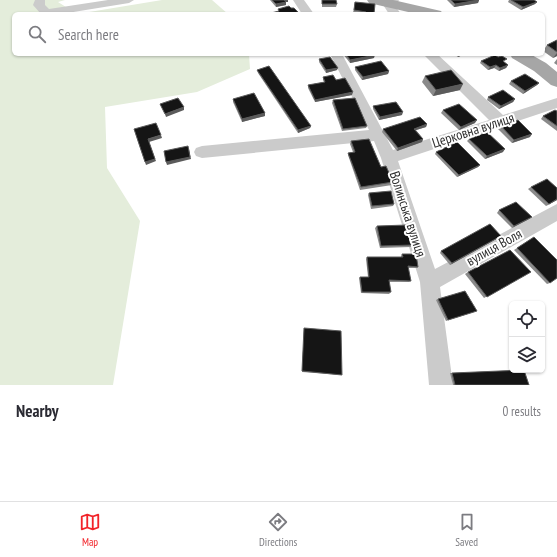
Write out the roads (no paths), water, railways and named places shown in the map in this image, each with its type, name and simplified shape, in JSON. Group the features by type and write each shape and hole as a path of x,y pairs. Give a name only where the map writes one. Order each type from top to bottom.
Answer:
{"main road":[{"path":"385,0 429,12"},
{"path":"522,56 540,66 557,81"}],"street":[{"path":"40,0 39,5 45,12"},
{"path":"52,12 129,0"},
{"path":"298,0 307,12"},
{"path":"385,0 394,12"},
{"name":"Волинська вулиця","path":"337,56 379,135 389,158 430,282 442,385"},
{"path":"431,56 500,121"},
{"name":"Церковна вулиця","path":"389,158 557,102"},
{"path":"202,152 379,135"},
{"name":"вулиця Воля","path":"430,282 557,212"}]}
